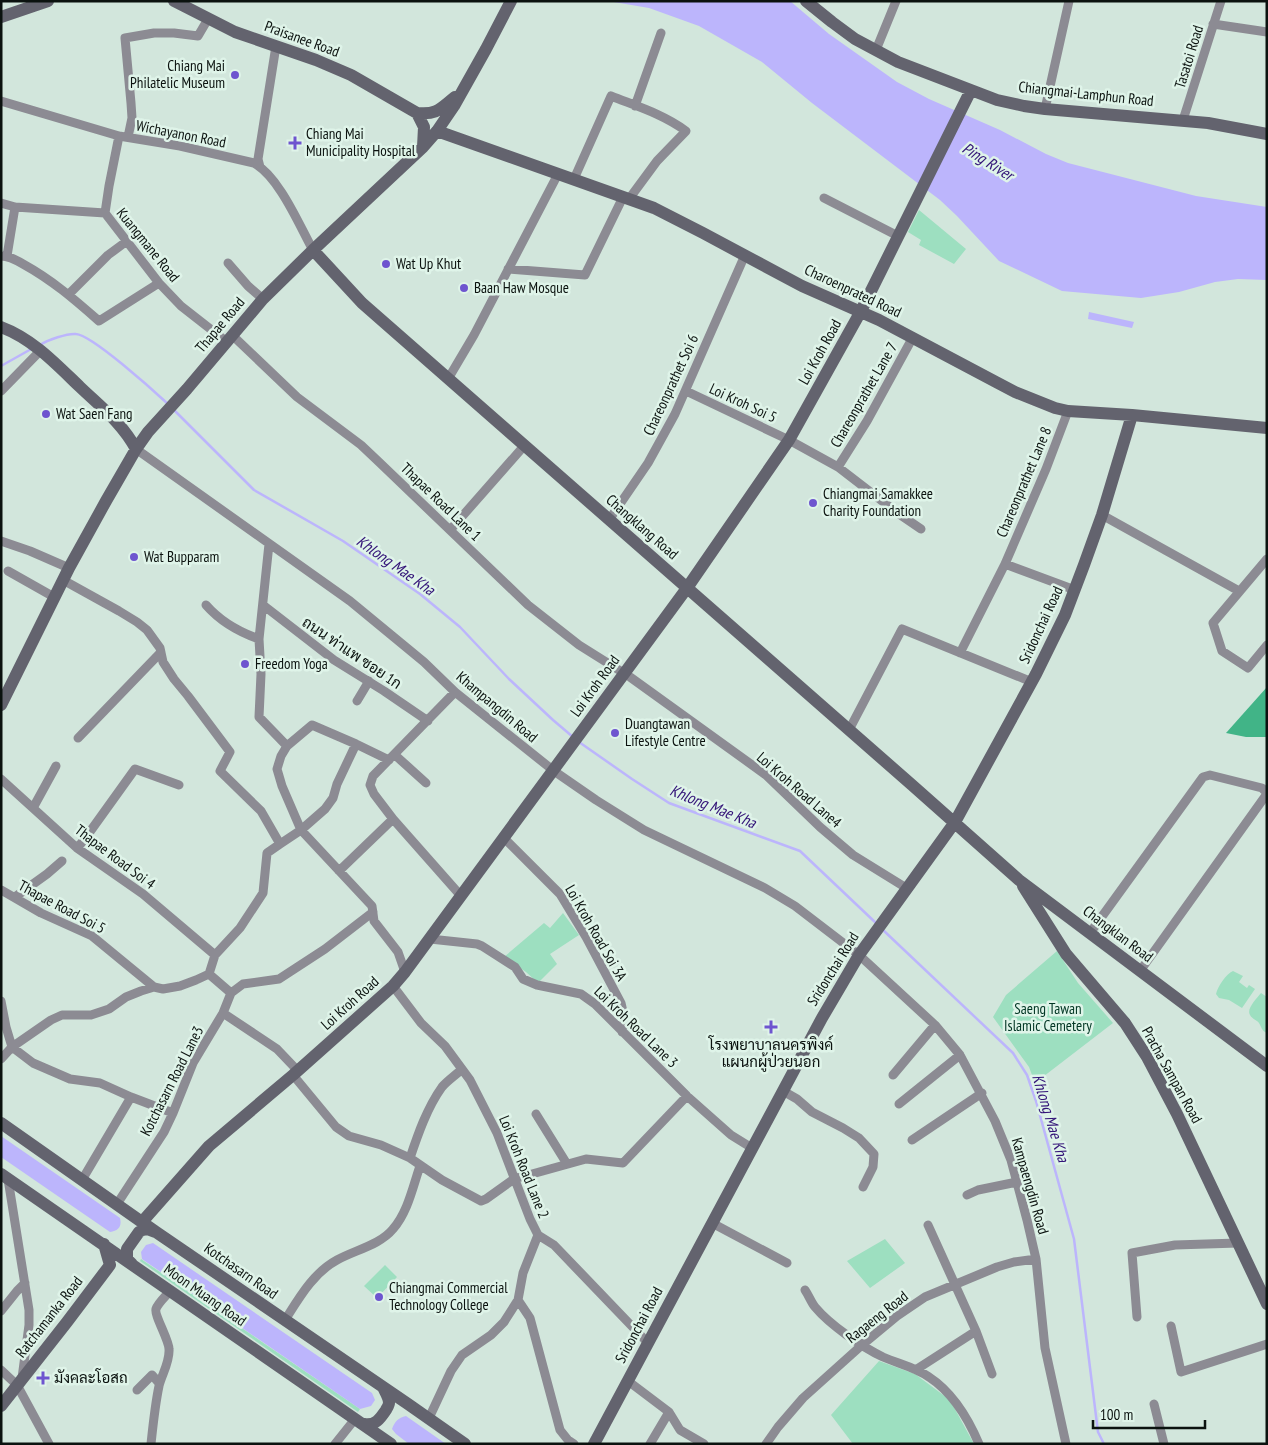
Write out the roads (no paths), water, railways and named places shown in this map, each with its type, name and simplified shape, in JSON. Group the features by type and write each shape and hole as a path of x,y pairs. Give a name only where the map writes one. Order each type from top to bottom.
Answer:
{"street":[{"path":"1,17 48,1"},
{"name":"Praisanee Road","path":"174,1 235,32 316,60 351,75 416,112"},
{"name":"Thapae Road","path":"1,706 69,568 136,449 148,432 263,300 312,250 423,147 437,131 454,106 511,1"},
{"name":"Chiangmai-Lamphun Road","path":"806,1 855,38 969,95 1046,109 1183,120 1267,134"},
{"path":"876,50 896,1"},
{"path":"1046,109 1069,1"},
{"name":"Tasatoi Road","path":"1183,120 1221,1"},
{"path":"105,213 109,186 123,136 132,118 125,38 154,33 198,36 208,19"},
{"path":"1213,24 1267,32"},
{"path":"635,106 661,33"},
{"path":"276,46 256,163 275,183 312,250"},
{"path":"416,112 428,114 439,110 461,92"},
{"name":"Loi Kroh Road","path":"137,1219 209,1146 393,986 416,959 625,673 789,440 861,311 969,95"},
{"path":"508,269 584,275 626,198 657,161 686,131 674,122 610,96 574,179"},
{"name":"Wichayanon Road","path":"1,102 123,136 180,146 256,163"},
{"path":"416,112 424,127 423,147"},
{"name":"Charoenprated Road","path":"437,131 654,208 802,286 861,311 1015,392 1055,408 1068,411 1267,428"},
{"path":"448,379 474,335 558,174"},
{"path":"824,198 898,236"},
{"name":"Kuangmane Road","path":"1,203 15,207 105,213 159,282 181,306 229,339 297,397 361,446 451,529"},
{"path":"15,207 4,256 35,271 69,294 99,321 159,282"},
{"path":"69,294 108,255 127,241"},
{"name":"Changklang Road","path":"312,250 362,303 955,822"},
{"name":"Chareonprathet Soi 6","path":"608,520 648,462 686,391 744,255"},
{"path":"228,263 263,300"},
{"path":"1,327 29,341 41,350 119,424 136,449"},
{"name":"Chareonprathet Lane 7","path":"838,467 867,421 913,337"},
{"path":"1,391 41,350"},
{"name":"Loi Kroh Soi 5","path":"686,391 789,440 838,467 921,529"},
{"name":"Chareonprathet Lane 8","path":"960,653 1005,564 1046,469 1068,411"},
{"path":"1099,413 1122,426 1126,434"},
{"name":"Sridonchai Road","path":"594,1444 822,1018 859,955 955,822 1032,682 1056,636 1075,590 1102,515 1132,415"},
{"path":"119,424 135,431 148,432"},
{"path":"451,529 524,446"},
{"name":"Khampangdin Road","path":"136,449 350,601 424,662 455,692 554,771 644,830 765,888 795,906 859,955"},
{"path":"1102,515 1239,591"},
{"name":"Thapae Road Lane 1","path":"451,529 528,605 579,646 625,673"},
{"path":"1,541 69,568"},
{"path":"269,544 259,639 261,674 259,718 287,746"},
{"path":"1267,559 1213,623 1222,651 1248,668 1267,646"},
{"path":"1005,564 1075,590"},
{"path":"8,571 54,597"},
{"path":"63,580 137,622 147,630 160,648 163,662 174,679 230,752 220,771 261,811 280,844"},
{"path":"206,605 216,616 246,634 259,639"},
{"name":"ถนน ท่าแพ ซอย 1ก","path":"263,605 334,660 428,721"},
{"path":"848,730 902,629 1032,682"},
{"path":"78,738 161,652"},
{"name":"Loi Kroh Road Lane4","path":"625,673 766,775 820,827 853,855 908,888"},
{"path":"357,701 369,682"},
{"path":"455,692 373,776 370,785 374,794 393,819 461,896"},
{"path":"405,972 398,952 374,921 372,906 301,830 282,786 277,769 280,756 287,746 312,725 392,758 426,783"},
{"path":"1,1059 12,1047 51,1020 62,1015 91,1015 109,1008 126,997 154,987 163,989 180,986 209,974 215,955 240,928 263,894 267,854 301,830 325,809 333,798 337,784 356,744"},
{"path":"33,808 56,766"},
{"path":"76,848 84,840 135,769 179,785"},
{"path":"1090,934 1203,777 1210,775 1262,788 1266,795 1140,971"},
{"name":"Thapae Road Soi 4","path":"1,778 76,848 143,894 215,955"},
{"path":"339,871 393,819"},
{"name":"Changklan Road","path":"955,822 1019,880 1267,1066"},
{"name":"Loi Kroh Road Soi 3A","path":"504,838 560,894 586,937 620,1003 624,1016 622,1032"},
{"path":"15,897 62,861"},
{"name":"Pracha Sampan Road","path":"1019,880 1066,954 1125,1023 1147,1057 1178,1114 1267,1304"},
{"name":"Thapae Road Soi 5","path":"1,890 41,913 92,936 154,987"},
{"path":"209,974 231,993 243,984 279,979 325,949 373,912"},
{"name":"Loi Kroh Road Lane 3","path":"430,939 477,944 515,967 523,979 537,986 581,994 687,1096 731,1135 752,1148"},
{"path":"398,952 416,959"},
{"name":"Kampaengdin Road","path":"859,955 935,1026 960,1055 995,1121 1011,1160 1028,1220 1036,1259 1045,1348 1066,1444"},
{"name":"Loi Kroh Road Lane 2","path":"393,986 422,1023 445,1046 470,1080 497,1133 538,1235 554,1245 648,1343"},
{"name":"Kotchasarn Road Lane3","path":"116,1204 164,1132 193,1063 222,1013 231,993"},
{"path":"1,1001 12,1047 33,1063 70,1079 100,1083 173,1113"},
{"path":"222,1013 276,1049 336,1127 349,1136 410,1158 442,1180 481,1201 486,1200 514,1179 567,1164 586,1159 623,1163 687,1096"},
{"path":"893,1075 935,1026"},
{"path":"899,1104 960,1055"},
{"path":"410,1158 419,1132 436,1096 462,1069"},
{"path":"783,1091 797,1099 812,1112 859,1138 874,1154 873,1167 863,1188"},
{"path":"912,1140 982,1094"},
{"path":"82,1180 131,1097"},
{"path":"536,1114 567,1164"},
{"name":"Kotchasarn Road","path":"1,1123 137,1219 465,1444"},
{"path":"285,1320 303,1290 334,1261 380,1240 392,1231 401,1219 420,1166"},
{"path":"5,1176 29,1310 20,1382"},
{"name":"Moon Muang Road","path":"5,1176 388,1442"},
{"path":"966,1195 978,1190 1017,1182"},
{"path":"104,1244 115,1248 122,1244 137,1219"},
{"path":"712,1223 787,1263"},
{"path":"928,1225 976,1330 992,1374"},
{"path":"132,1264 127,1259 127,1249 138,1232 147,1229 156,1232"},
{"path":"429,1418 451,1371 462,1355 490,1335 504,1322 518,1300 523,1273 538,1235"},
{"path":"1137,1317 1132,1253 1176,1245 1238,1243"},
{"name":"Ratchamanka Road","path":"1,1406 110,1265 104,1244"},
{"name":"Ragaeng Road","path":"766,1444 803,1398 897,1316 925,1297 1014,1262 1036,1259"},
{"path":"1,1311 25,1283"},
{"path":"806,1290 815,1306 828,1319 862,1345 882,1356 917,1369 942,1387 963,1412 979,1444"},
{"path":"151,1444 160,1383 168,1360 169,1349 166,1335 156,1314 156,1309 170,1291"},
{"path":"518,1300 530,1318 560,1430 574,1444"},
{"path":"1170,1326 1181,1372 1267,1344"},
{"path":"917,1369 976,1330"},
{"path":"1,1370 20,1382 49,1444"},
{"path":"137,1390 152,1375 160,1383"},
{"path":"628,1381 669,1412 680,1430 704,1444"},
{"path":"335,1444 359,1422 369,1425 378,1421 388,1407 389,1402 383,1387"},
{"path":"388,1442 382,1432 387,1416 397,1406 408,1404"},
{"path":"1154,1404 1164,1444"},
{"path":"650,1444 669,1412"}],"water":[{"name":"Ping River","path":"608,1 790,1 829,34 897,82 929,99 1000,130 1046,154 1068,163 1196,196 1267,207 1267,280 1238,279 1215,282 1179,292 1141,298 1062,291 999,261 940,200 812,103 762,62 699,26 649,8"},
{"path":"1089,312 1134,322 1132,328 1088,319"},
{"path":"1,1136 120,1218 119,1228 116,1231 110,1232 1,1157"},
{"path":"153,1243 372,1393 375,1400 371,1406 360,1409 142,1259 141,1252 146,1245"},
{"path":"406,1416 446,1444 409,1444 392,1429 397,1420"}],"waterway":[{"name":"Khlong Mae Kha","path":"40,345 52,339 68,335 76,334 84,337 123,364 168,404"},
{"name":"Khlong Mae Kha","path":"1,366 33,348"},
{"name":"Khlong Mae Kha","path":"173,409 254,490 343,541 420,594 460,627 509,679 573,737"},
{"name":"Khlong Mae Kha","path":"579,742 669,803 800,851 877,924"},
{"name":"Khlong Mae Kha","path":"883,930 1013,1053 1027,1075 1074,1239 1098,1432 1104,1444"}],"place":[{"name":"Chiang Mai Philatelic Museum","path":"235,75"},
{"name":"Chiang Mai Municipality Hospital","path":"295,143"},
{"name":"Wat Up Khut","path":"386,264"},
{"name":"Baan Haw Mosque","path":"464,288"},
{"name":"Wat Saen Fang","path":"46,414"},
{"name":"Chiangmai Samakkee Charity Foundation","path":"813,503"},
{"name":"Wat Bupparam","path":"134,557"},
{"name":"Freedom Yoga","path":"245,664"},
{"name":"Duangtawan Lifestyle Centre","path":"615,733"},
{"name":"โรงพยาบาลนครพิงค์ แผนกผู้ป่วยนอก","path":"771,1027"},
{"name":"Chiangmai Commercial Technology College","path":"379,1297"},
{"name":"มังคละโอสถ","path":"43,1378"}],"park label":[{"name":"Saeng Tawan Islamic Cemetery","path":"1048,1018"}]}
